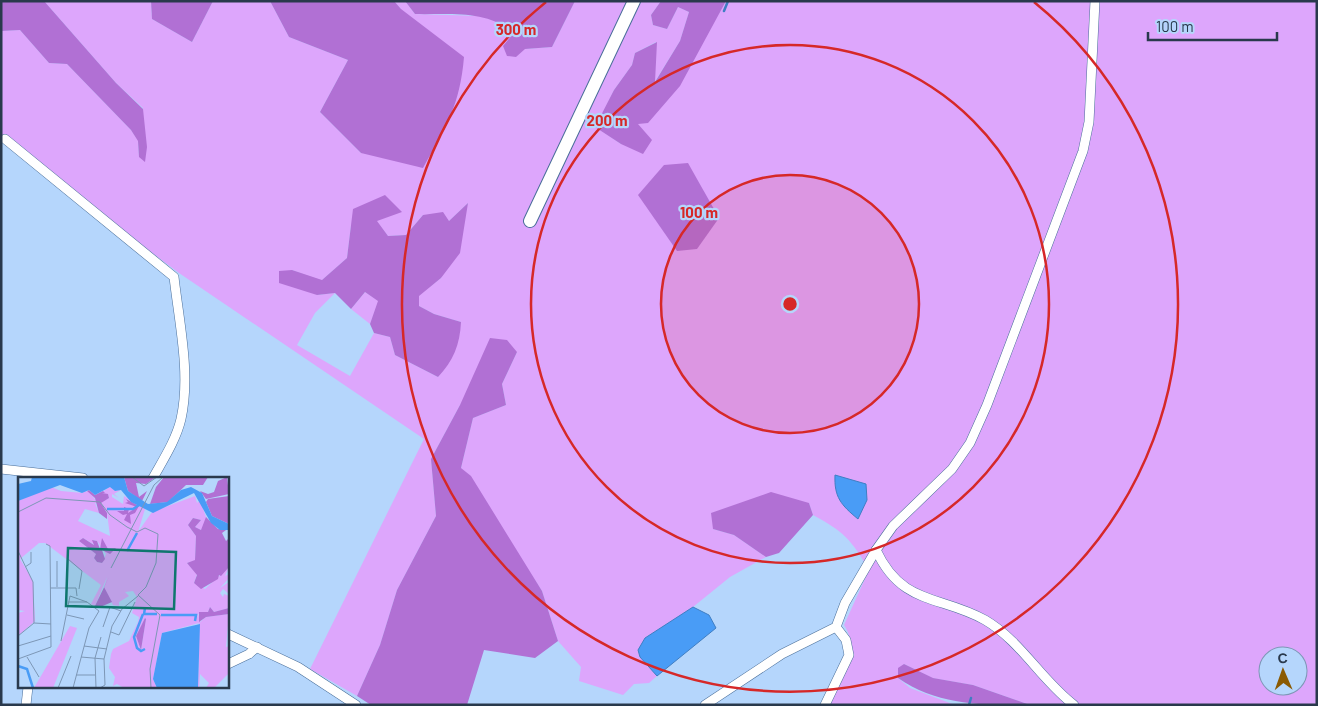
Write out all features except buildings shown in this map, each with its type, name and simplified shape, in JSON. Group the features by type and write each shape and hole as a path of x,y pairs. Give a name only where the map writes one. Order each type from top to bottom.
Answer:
{"street":[{"path":"530,221 634,1"},
{"path":"705,705 782,654 836,627 845,603 876,550 893,526 952,469 970,444 987,405 1083,151 1089,122 1095,1"},
{"path":"5,139 174,277 184,375 184,402 177,431 154,477"},
{"path":"1,469 74,477"},
{"path":"876,550 882,563 913,594 968,612 1006,634 1046,680 1074,705"},
{"path":"824,705 849,654 846,640 836,627"},
{"path":"229,634 257,646 312,676 356,705"},
{"path":"229,664 249,654 257,646"},
{"path":"26,705 28,688"}],"shaded area":[{"path":"1,1 44,1 116,83 143,109 147,147 145,162 139,157 138,141 131,130 67,64 49,63 20,30 1,31"},
{"path":"44,1 151,1 152,19 192,42 213,1 270,1 289,37 348,60 320,112 361,153 401,9 394,1 405,1 415,14 482,16 504,25 525,49 552,47 575,1 661,1 651,15 653,25 667,29 678,7 689,12 680,41 654,83 656,42 635,53 632,65 614,90 596,127 621,144 712,25 726,1 1317,1 1317,705 1030,705 973,685 932,678 904,664 898,678 910,688 955,705 829,705 844,676 850,656 851,645 844,625 869,570 846,537 813,515 809,503 713,529 734,535 766,557 730,577 693,607 645,638 638,650 640,657 657,676 649,683 634,684 623,695 579,681 581,667 558,641 542,591 461,468 473,418 506,405 502,384 517,352 460,405 431,459 436,516 397,590 380,645 357,696 310,669 424,439 179,273 1,140 1,31 20,30 49,63 67,64 131,130 138,140 139,157 143,108 116,83","holes":["468,203 441,278 419,295 419,306 434,314 461,322 438,377 395,355 390,337 374,333 350,376 297,345 315,313 335,293 317,295 292,270 321,281 347,258 351,225 376,221 388,236 406,235 423,215 449,221"]},
{"path":"151,1 213,1 192,42 152,19"},
{"path":"270,1 394,1 401,9 464,57 459,89 451,115 423,168 361,153 320,112 348,60 289,37"},
{"path":"405,1 575,1 552,47 525,49 516,57 507,56 503,46 513,34 492,20 467,15 415,14"},
{"path":"661,1 726,1 680,86 648,123 638,124 652,140 643,154 621,144 595,127 614,90 632,65 635,53 657,42 655,82 680,41 689,12 678,7 667,29 653,25 651,15"},
{"path":"688,163 719,218 697,249 677,251 638,195 664,165"},
{"path":"385,195 402,212 377,221 388,236 406,235 423,215 443,212 449,221 468,203 460,253 441,278 419,296 419,306 434,314 461,322 455,352 448,365 438,377 395,355 390,337 374,333 370,324 378,301 365,292 351,309 335,293 317,295 279,283 279,271 292,270 322,280 347,258 353,209"},
{"path":"365,292 379,301 370,324 351,309"},
{"path":"490,338 507,340 517,352 502,384 506,405 473,418 461,468 471,476 542,591 558,641 535,658 484,650 467,705 371,705 357,696 380,645 397,590 436,516 431,459 460,405"},
{"path":"771,492 809,503 813,515 779,553 766,557 734,535 713,529 711,513"},
{"path":"904,664 933,678 973,685 1030,705 978,704 945,699 929,694 898,678 898,668"}],"water":[{"path":"835,475 866,484 867,500 858,519 843,505 837,495"},
{"path":"693,607 709,615 716,628 657,676 640,657 638,650 645,638"}],"waterway":[{"path":"724,11 728,1"},
{"path":"969,705 971,698"}]}
